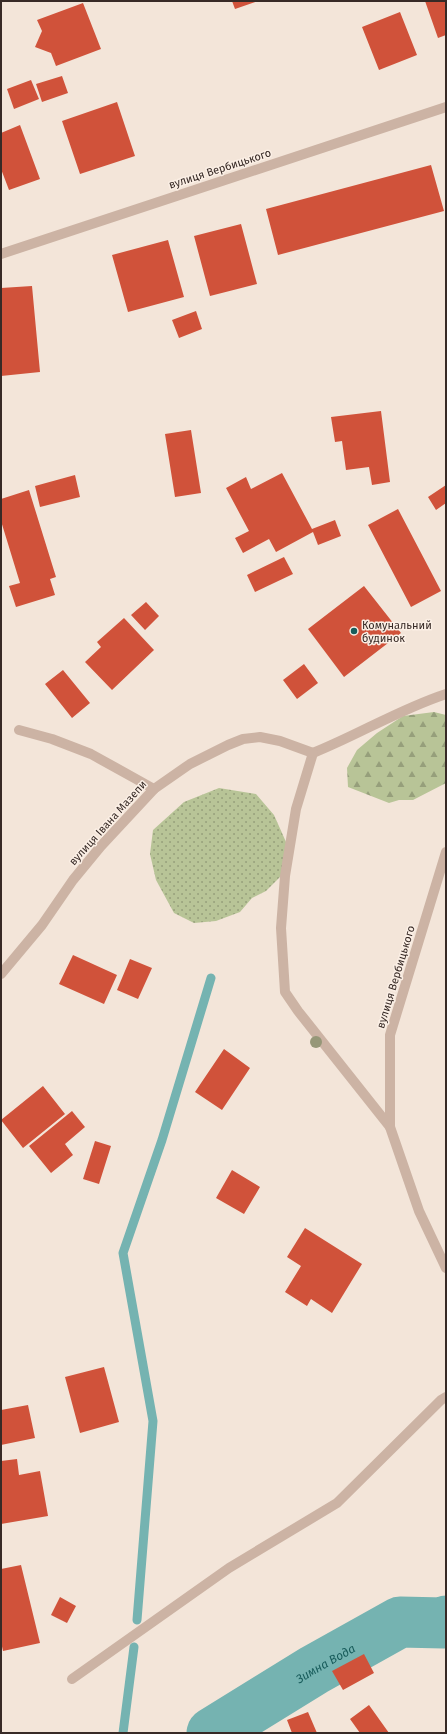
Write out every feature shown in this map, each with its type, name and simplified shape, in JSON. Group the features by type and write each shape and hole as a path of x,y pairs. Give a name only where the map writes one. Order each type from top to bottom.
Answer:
{"street":[{"name":"вулиця Вербицького","path":"1,254 446,107"},
{"path":"390,1127 298,1011 285,992 281,928 285,876 296,809 313,753 344,741 427,700 446,694"},
{"path":"19,730 52,738 91,754 154,789"},
{"name":"вулиця Івана Мазепи","path":"1,974 42,925 73,880 101,846 154,789 190,764 210,753 243,739 260,737 280,741 313,753"},
{"name":"вулиця Вербицького","path":"446,852 390,1035 390,1127 418,1211 446,1268"},
{"path":"72,1679 229,1568 337,1503 441,1400 446,1397"}],"green space":[{"path":"434,712 446,715 446,783 413,800 399,800 389,803 348,787 347,768 357,750 377,733 403,716"},
{"path":"219,788 256,794 274,815 290,851 284,873 266,891 252,898 240,912 216,921 194,923 174,913 156,880 150,854 153,830 184,802"}],"building":[{"path":"232,1 258,1 235,9"},
{"path":"425,1 446,1 446,35 438,38"},
{"path":"83,3 101,49 56,66 51,53 35,47 42,31 37,20"},
{"path":"400,12 417,55 379,70 362,27"},
{"path":"62,76 68,93 42,102 36,84"},
{"path":"31,80 39,99 14,109 7,89"},
{"path":"117,102 135,156 80,174 62,121"},
{"path":"20,125 40,179 9,190 1,169 1,133"},
{"path":"431,165 444,211 278,255 266,209"},
{"path":"241,224 257,284 210,296 194,236"},
{"path":"168,240 184,297 128,312 112,255"},
{"path":"32,286 40,372 1,376 1,288"},
{"path":"196,311 202,329 179,338 172,320"},
{"path":"381,411 390,482 372,485 369,467 346,470 342,441 335,442 331,417"},
{"path":"191,430 201,493 175,497 165,434"},
{"path":"282,473 312,529 335,520 341,536 318,545 313,532 276,552 269,539 243,553 235,538 249,531 226,488 246,477 251,489"},
{"path":"75,475 80,497 40,507 35,486"},
{"path":"446,485 446,503 436,510 428,497"},
{"path":"29,490 56,577 50,579 55,595 16,607 9,586 20,583 1,521 1,499"},
{"path":"398,509 441,591 411,607 368,525"},
{"path":"284,557 293,574 255,592 247,575"},
{"name":"Комунальний будинок","path":"364,586 401,633 344,677 308,629"},
{"path":"146,602 159,616 145,630 131,615"},
{"path":"124,618 154,650 112,690 85,662 101,647 97,642"},
{"path":"304,664 318,683 297,699 283,680"},
{"path":"63,670 90,703 72,718 45,684"},
{"path":"73,955 117,975 104,1004 59,984"},
{"path":"130,959 152,968 138,999 117,990"},
{"path":"224,1049 250,1068 222,1110 195,1092"},
{"path":"43,1086 65,1114 23,1148 1,1120"},
{"path":"72,1111 85,1127 65,1144 73,1155 51,1173 29,1146"},
{"path":"95,1141 111,1146 99,1184 83,1179"},
{"path":"232,1170 260,1187 244,1214 216,1198"},
{"path":"305,1228 362,1264 332,1313 311,1299 307,1306 285,1292 301,1266 287,1257"},
{"path":"104,1367 119,1422 80,1433 65,1377"},
{"path":"28,1405 35,1438 1,1445 1,1410"},
{"path":"17,1459 19,1475 40,1471 48,1516 1,1524 1,1461"},
{"path":"21,1565 40,1643 3,1651 1,1642 1,1569"},
{"path":"60,1597 76,1606 67,1623 51,1615"},
{"path":"364,1654 374,1673 343,1690 332,1671"},
{"path":"369,1705 389,1733 360,1733 350,1719"},
{"path":"308,1712 317,1733 292,1733 287,1720"}],"waterway":[{"path":"137,1620 153,1421 123,1253 162,1140 211,978"},
{"name":"Зимна Вода","path":"212,1733 314,1670 400,1622 444,1623 446,1621"},
{"path":"123,1733 134,1647"}],"place":[{"name":"Комунальний будинок","path":"354,631"}]}
